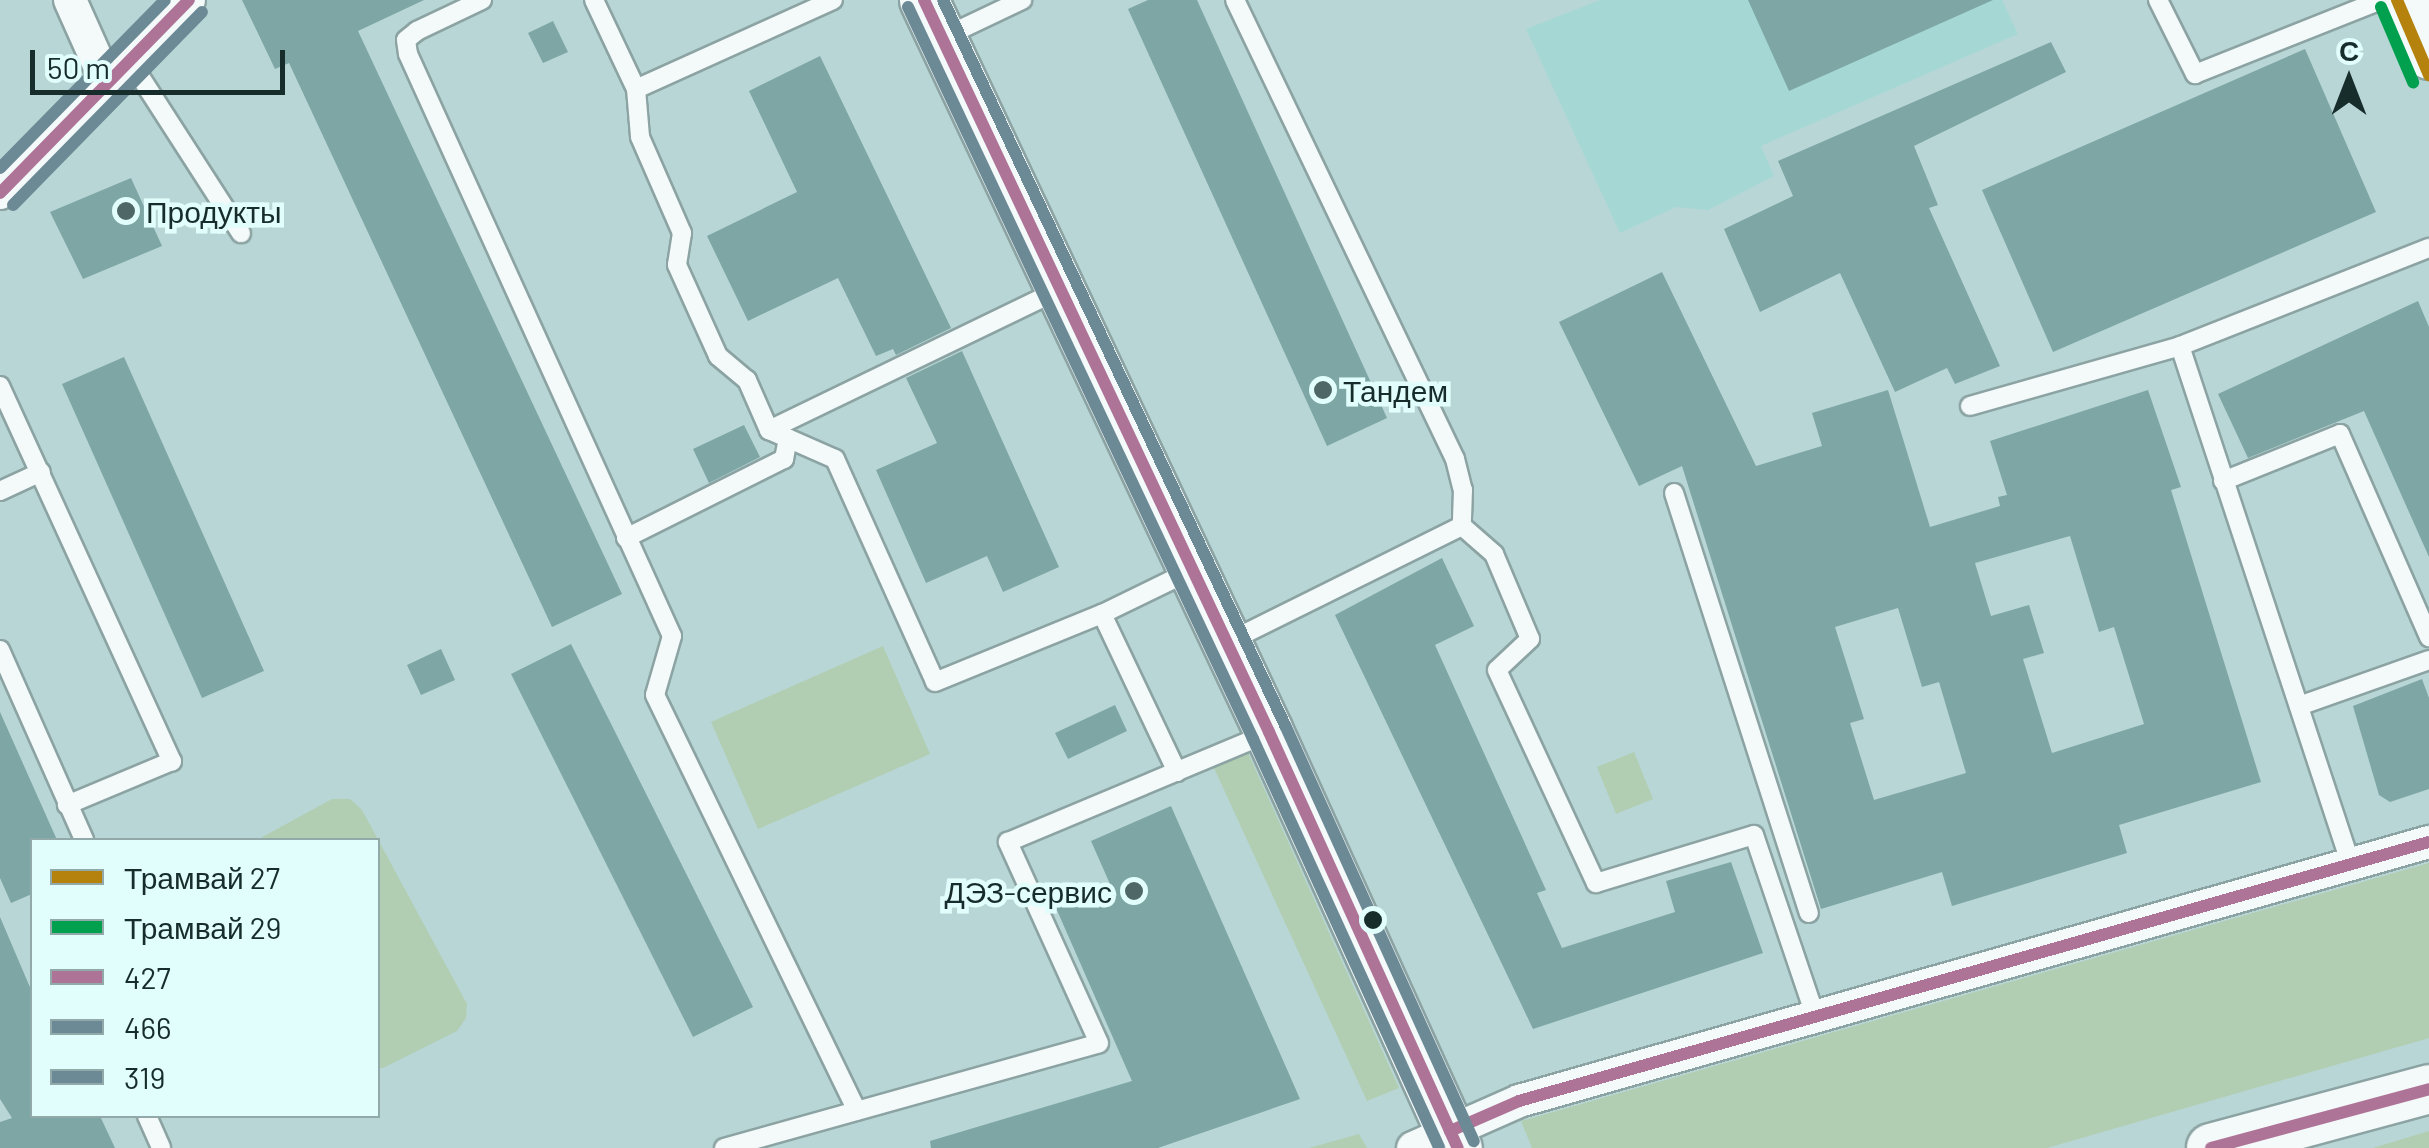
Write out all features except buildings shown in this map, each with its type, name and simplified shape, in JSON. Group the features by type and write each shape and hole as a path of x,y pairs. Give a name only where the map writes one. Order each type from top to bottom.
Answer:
{"main road":[{"path":"2405,0 2429,55"},
{"path":"932,19 1269,732 1440,1142"},
{"path":"2211,1148 2429,1089"}],"street":[{"path":"70,0 119,73"},
{"path":"0,193 190,0"},
{"path":"1440,1142 1519,1101 2429,842"}],"lane":[{"path":"482,0 417,31 406,40 408,54 672,636 655,696 857,1111"},
{"path":"594,0 636,89 640,137 682,233 677,265 718,356 747,380 769,430 835,459 935,682 1102,614 1190,571"},
{"path":"636,89 833,0"},
{"path":"932,19 1022,0"},
{"path":"1235,0 1455,459 1462,490 1462,526 1494,554 1530,639 1498,670 1596,883 1754,834 1816,1018"},
{"path":"2158,0 2195,74 2381,0"},
{"path":"119,73 242,233"},
{"path":"1970,406 2180,346 2429,248"},
{"path":"769,430 1059,290"},
{"path":"2180,346 2350,865"},
{"path":"0,386 172,761 67,805"},
{"path":"2223,481 2340,434 2429,638"},
{"path":"626,538 784,459 788,438"},
{"path":"0,491 41,472"},
{"path":"1674,493 1808,914"},
{"path":"1225,644 1462,526"},
{"path":"1102,614 1177,772"},
{"path":"0,650 83,838"},
{"path":"2299,706 2429,660"},
{"path":"724,1148 1099,1044 1008,842 1269,732"},
{"path":"148,1118 161,1148"}],"shaded area":[{"path":"1600,0 2002,0 2018,34 1761,146 1774,176 1708,210 1676,207 1620,233 1526,29"}],"green space":[{"path":"883,646 930,754 758,829 711,722"},
{"path":"1634,752 1653,799 1616,814 1597,767"},
{"path":"1248,753 1399,1088 1367,1101 1214,768"},
{"path":"332,799 350,799 362,810 377,838 261,838"},
{"path":"380,843 467,1004 466,1018 457,1031 383,1068"},
{"path":"2429,863 2429,1038 2047,1148 1532,1148 1521,1121"},
{"path":"2429,1131 2429,1148 2373,1148"},
{"path":"1359,1134 1367,1148 1309,1148"}],"tram line":[{"name":"27","path":"2397,0 2429,75"},
{"name":"29","path":"2381,7 2413,82"}],"transit line":[{"name":"319","path":"0,168 165,0"},
{"name":"427","path":"0,193 189,0"},
{"name":"427","path":"924,0 1269,732 1458,1148"},
{"name":"319","path":"943,0 1285,725 1474,1141"},
{"name":"466","path":"908,7 1253,739 1439,1148"},
{"name":"466","path":"13,205 202,12"},
{"name":"427","path":"1450,1131 1519,1101 2429,842"},
{"name":"427","path":"2211,1148 2429,1089"}],"place":[{"name":"Продукты","path":"126,211"},
{"name":"Тандем","path":"1323,390"},
{"name":"ДЭЗ-сервис","path":"1134,891"}]}
